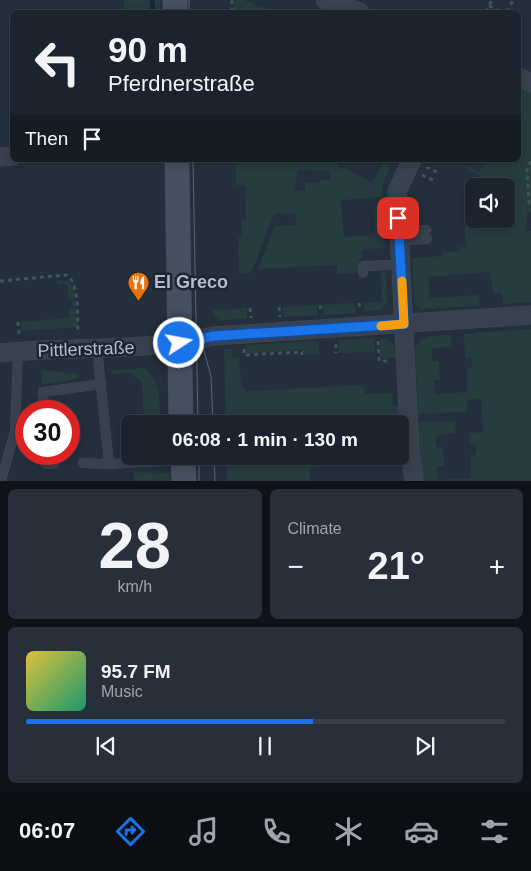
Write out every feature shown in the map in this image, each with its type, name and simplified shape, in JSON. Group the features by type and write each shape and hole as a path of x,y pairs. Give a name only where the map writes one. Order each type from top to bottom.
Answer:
{"street":[{"path":"325,0 354,10"},
{"path":"177,162 181,415"},
{"path":"411,162 397,191 410,450 414,481"},
{"name":"Pittlerstraße","path":"0,353 18,343 97,348 141,347 179,343 214,336 531,315"}],"lane":[{"path":"408,235 427,234"},
{"path":"363,273 363,266 389,265"},
{"path":"0,478 15,431 18,343"},
{"path":"97,348 109,464"},
{"path":"44,400 44,392 101,384"},
{"path":"83,463 121,464"}],"path":[{"path":"487,10 492,0"},
{"path":"489,6 498,10"},
{"path":"531,161 527,170 529,203 531,203"},
{"path":"0,281 69,276 73,280 76,290 78,332"},
{"path":"18,322 18,343"},
{"path":"377,335 379,361 397,360"},
{"path":"244,343 244,356 302,352 302,355"}],"green space":[{"path":"124,0 160,0 160,10 124,10"},
{"path":"246,0 247,2 268,8 267,10 234,10 233,1"},
{"path":"521,87 531,92 531,212 528,212 525,231 531,231 531,302 503,304 502,293 493,294 490,272 428,277 430,298 479,295 480,306 421,309 417,307 414,301 412,258 443,256 443,252 460,251 460,247 466,247 464,214 465,228 515,228 515,178 478,178 479,175 464,167 466,165 479,172 485,162 521,162"},
{"path":"235,162 336,162 339,168 345,168 372,183 383,163 391,167 382,186 382,197 341,200 344,237 375,235 373,207 382,207 385,248 362,249 362,259 359,259 360,273 337,274 337,265 258,269 275,226 296,225 295,213 274,214 251,273 239,274 238,238 242,238 241,220 246,219 245,185 236,185","holes":["298,170 330,171 330,180 320,180 319,183 305,183 305,191 294,190"]},
{"path":"381,272 386,272 387,302 381,310 364,312 364,302 382,302"},
{"path":"57,280 69,281 74,289 77,327 22,331 21,322 69,318 69,309 73,308 72,299 68,299 67,284 57,284"},
{"path":"355,303 356,313 324,315 323,305"},
{"path":"317,305 318,315 283,317 283,307"},
{"path":"247,308 247,319 219,320 213,314 213,310"},
{"path":"531,329 531,481 422,481 418,422 455,421 456,433 436,435 436,447 443,447 444,466 437,466 438,480 471,478 471,455 476,455 476,445 470,445 469,433 483,432 481,399 467,400 467,412 418,414 415,348 418,343 430,336 451,335 452,347 432,348 432,361 439,361 440,380 434,380 435,394 467,392 467,369 472,368 471,358 466,359 463,334"},
{"path":"374,338 375,352 339,353 339,340"},
{"path":"380,338 388,340 393,344 397,358 383,358 380,356"},
{"path":"319,341 319,354 305,355 302,350 246,353 246,345"},
{"path":"224,349 232,349 232,357 239,357 241,387 248,392 364,385 365,394 392,393 393,406 401,406 401,415 226,415"},
{"path":"143,368 157,386 160,415 144,415 142,382 131,373 112,374 111,371"},
{"path":"41,370 78,373 76,379 42,385"},
{"path":"227,465 319,465 319,468 310,469 310,481 227,481"},
{"path":"134,472 169,473 170,481 134,481"}],"waterway":[{"path":"152,0 153,10"}],"tram line":[{"path":"189,0 189,10"},
{"path":"193,162 198,415"},
{"path":"201,340 211,376 213,415"},
{"path":"199,465 199,481"},
{"path":"214,465 215,481"}],"slow traffic":[{"path":"381,326 404,324 402,281"}],"place":[{"name":"El Greco","path":"138,301"}],"route":[{"path":"179,343 214,336 404,324 398,218"}]}
